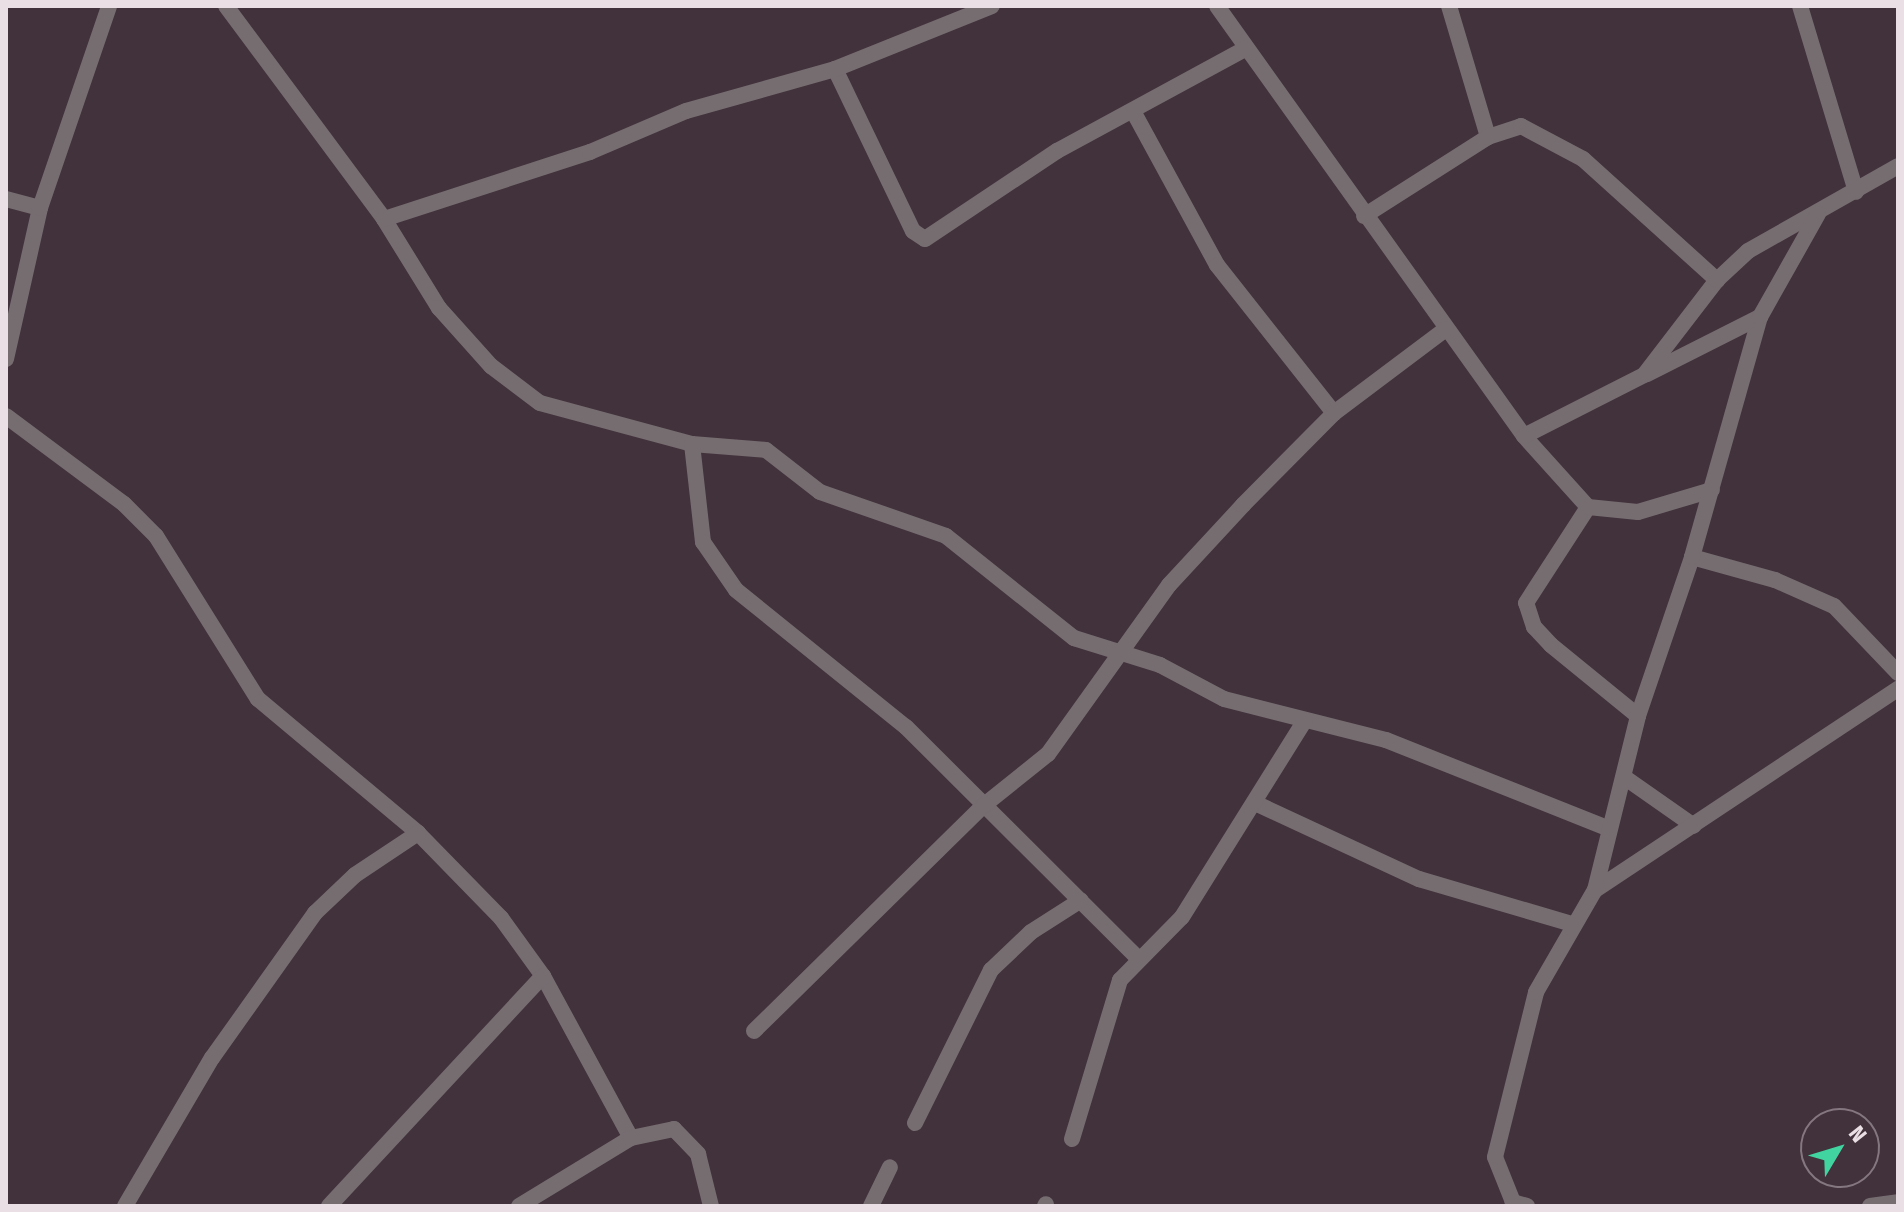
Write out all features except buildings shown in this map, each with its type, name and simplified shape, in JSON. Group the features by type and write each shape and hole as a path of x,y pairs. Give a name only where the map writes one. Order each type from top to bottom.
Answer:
{"street":[{"path":"6,359 40,208 109,6"},
{"path":"226,6 384,219 439,308 520,389 540,403 692,444 766,450 829,496 946,536 1052,624 1121,655 1160,665 1224,699 1386,740 1607,828"},
{"path":"384,219 590,152 686,111 835,69 956,13 992,6"},
{"path":"1217,6 1524,436 1588,507 1638,512 1712,490"},
{"path":"1449,6 1488,137"},
{"path":"1800,6 1856,192"},
{"path":"835,69 913,231 925,239 1057,151 1245,49"},
{"path":"1133,111 1212,257 1334,413"},
{"path":"1364,216 1488,137 1521,126 1558,141 1717,280"},
{"path":"1644,375 1717,280 1748,251 1898,166"},
{"path":"6,199 40,208"},
{"path":"1595,890 1607,828 1624,777 1638,716 1692,557 1760,317 1818,214"},
{"path":"1524,436 1760,317"},
{"path":"754,1031 983,806 1061,740 1169,585 1334,413 1446,329"},
{"path":"6,416 124,504 156,536 258,699 418,833 501,918 543,976 631,1138"},
{"path":"692,444 703,542 736,590 896,718 1138,958"},
{"path":"1588,507 1531,591 1527,614 1551,645 1638,716"},
{"path":"1692,557 1775,580 1834,606 1898,673"},
{"path":"1517,1205 1495,1157 1498,1139 1536,992 1572,924 1595,890 1898,689"},
{"path":"1072,1139 1108,1005 1138,958 1182,917 1305,720"},
{"path":"1624,777 1694,826"},
{"path":"1255,803 1419,879 1572,924"},
{"path":"125,1206 212,1058 315,913 355,875 418,833"},
{"path":"915,1123 991,970 1031,932 1081,900"},
{"path":"329,1206 543,976"},
{"path":"519,1206 631,1138 674,1129 688,1137 711,1206"},
{"path":"871,1206 890,1167"},
{"path":"1870,1206 1898,1202"}]}
